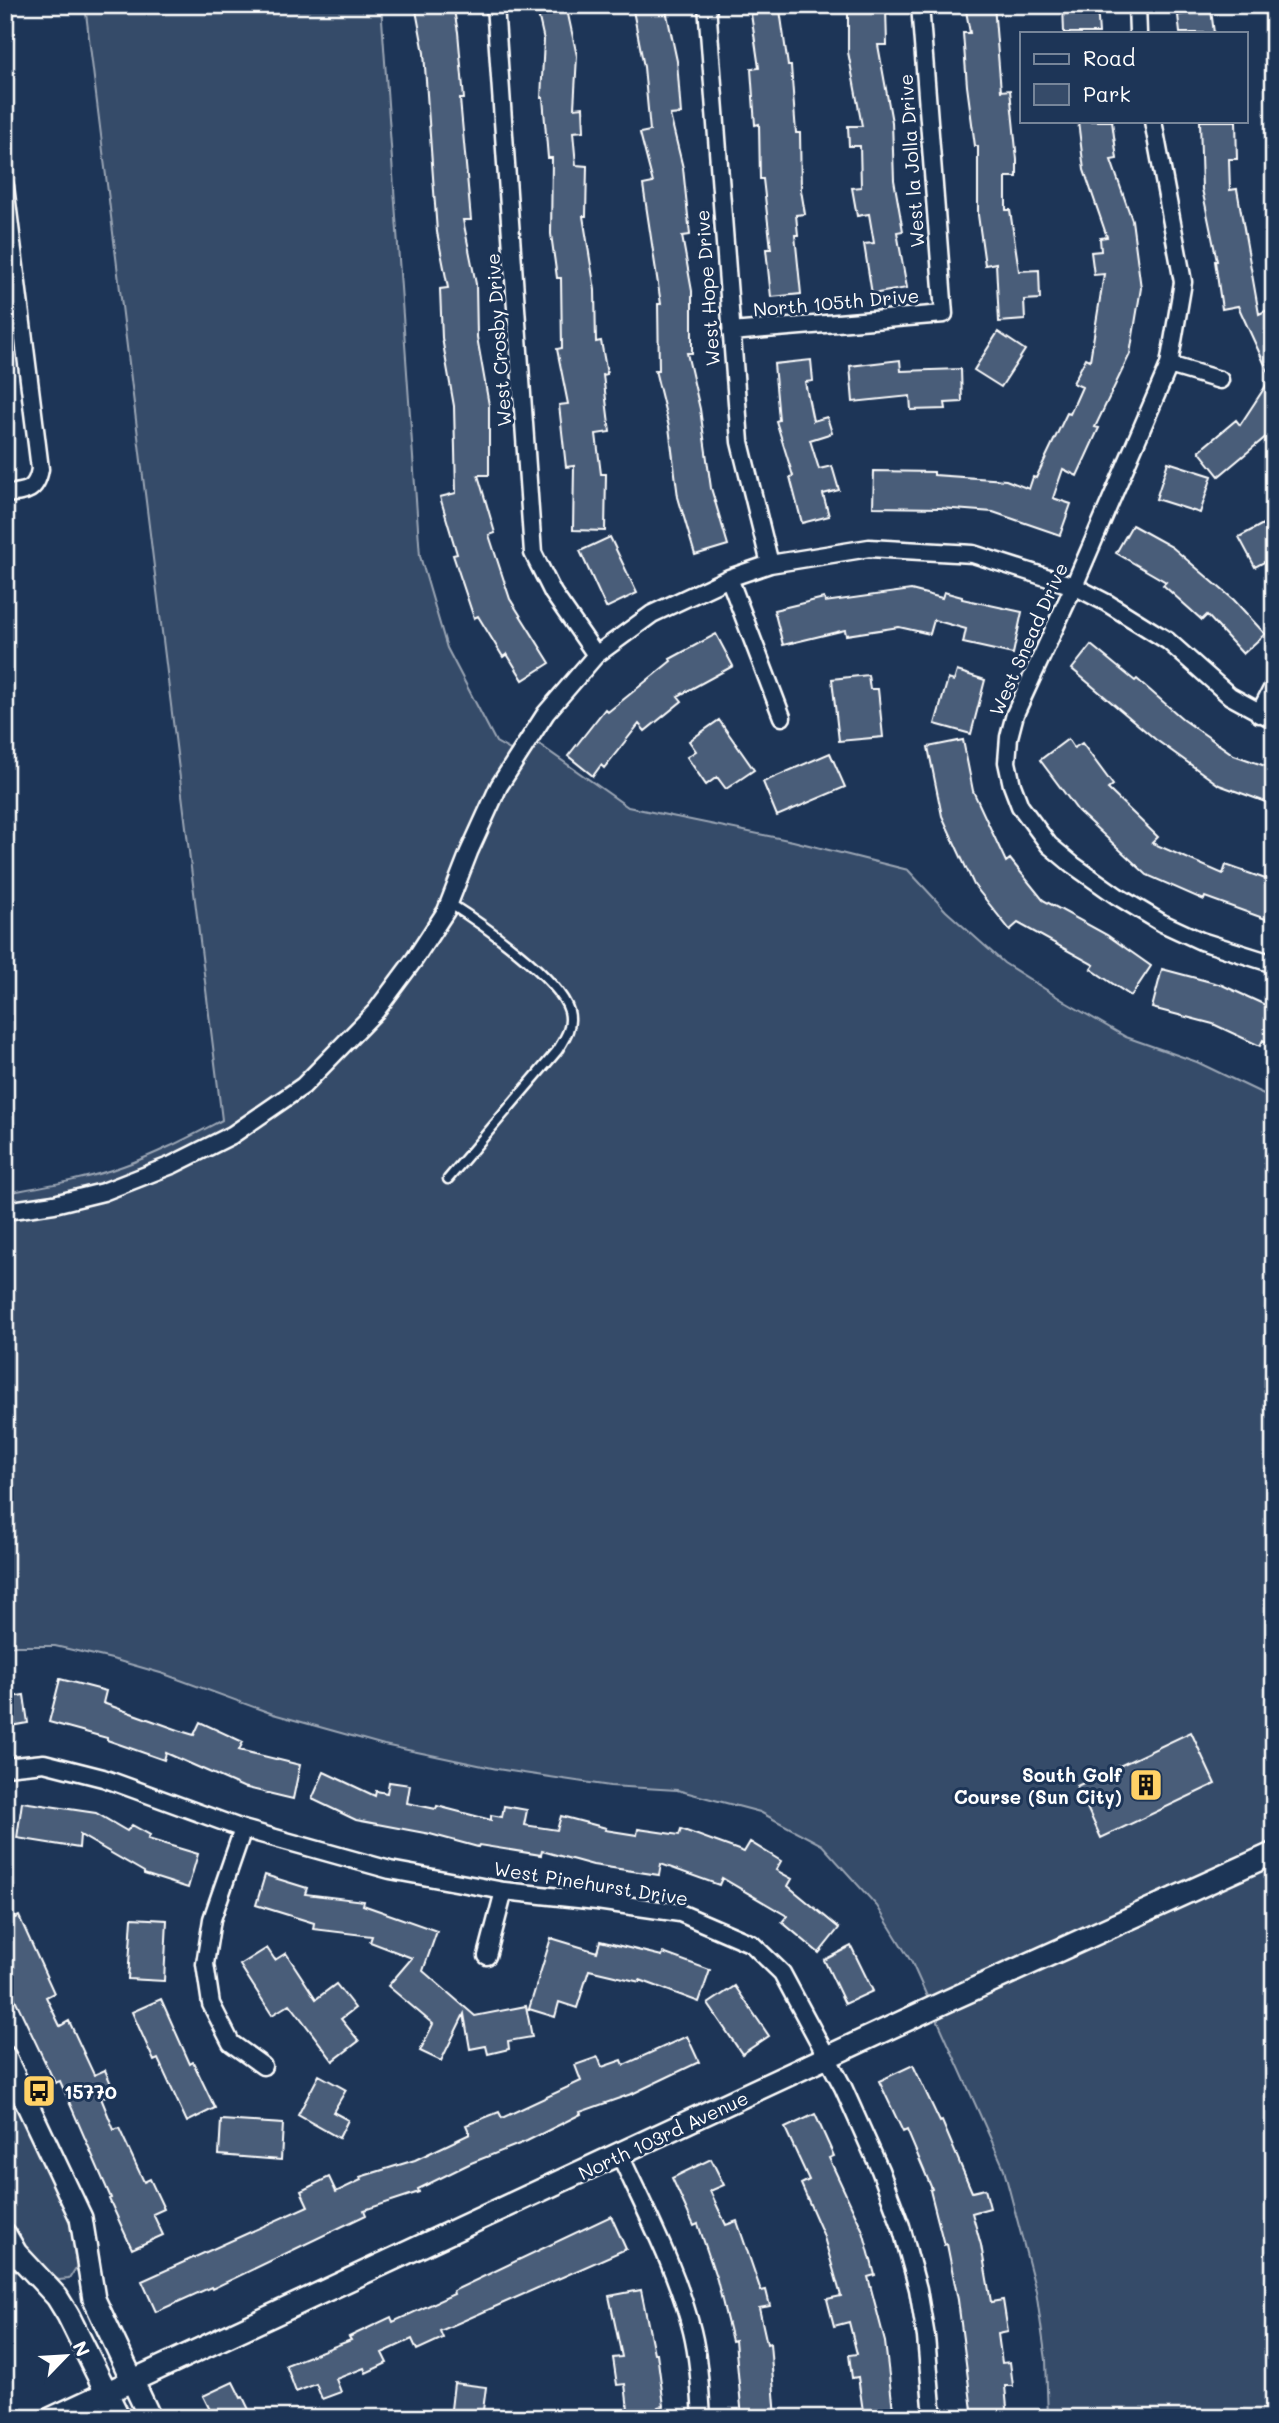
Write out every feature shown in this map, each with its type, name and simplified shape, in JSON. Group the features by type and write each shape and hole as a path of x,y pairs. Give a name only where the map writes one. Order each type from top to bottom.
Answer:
{"street":[{"name":"West Crosby Drive","path":"495,5 533,553 553,593 596,655"},
{"name":"West Hope Drive","path":"708,5 740,442 770,564"},
{"name":"West la Jolla Drive","path":"920,5 944,314"},
{"path":"1137,5 1138,32"},
{"name":"West Snead Drive","path":"1153,122 1183,282 1168,365 1074,586 1015,714 1009,737 1007,762 1020,806 1049,845 1073,865 1116,897 1162,923 1202,941 1274,964"},
{"path":"5,186 40,469 37,482 31,489 5,494"},
{"name":"North 105th Drive","path":"731,332 944,314"},
{"path":"1168,365 1220,380"},
{"path":"5,1211 54,1204 121,1186 196,1154 262,1115 303,1086 376,1011 414,960 449,903 499,786 546,713 596,655 652,614 729,578 770,564 869,548 973,554 1074,586 1126,614 1168,641 1230,696 1266,717 1274,685"},
{"path":"729,578 782,717"},
{"name":"West Pinehurst Drive","path":"5,1767 44,1763 103,1777 243,1829 390,1870 504,1891 680,1913 752,1944 782,1973 828,2059 880,2171 901,2226 918,2289 926,2337 933,2418"},
{"path":"243,1829 212,1919 205,1964 211,2004 231,2043 263,2066"},
{"name":"North 103rd Avenue","path":"52,2418 828,2059 943,2003 1274,1853"},
{"path":"487,1956 504,1891"},
{"path":"5,2057 81,2218 94,2299 150,2418"},
{"path":"620,2155 670,2265 691,2329 699,2367 702,2418"},
{"path":"5,2234 16,2253 57,2297 119,2418"}],"lane":[{"path":"448,1179 557,1051 568,1034 570,1024 566,1004 546,979 478,922 449,903"}],"green space":[{"name":"South Golf Course (Sun City)","path":"85,5 381,5 420,556 447,648 496,742 519,755 530,738 628,807 793,841 908,870 946,911 1004,963 1067,1003 1126,1037 1197,1062 1274,1099 1274,2418 1048,2418 1046,2360 1036,2291 1003,2166 912,1963 877,1906 822,1845 760,1812 677,1790 610,1786 497,1769 384,1745 273,1714 164,1674 112,1659 55,1646 5,1646 5,1193 109,1171 161,1151 222,1120"},
{"path":"5,2079 72,2220 79,2263 69,2279 59,2280 34,2264 5,2214"}],"building":[{"path":"415,5 453,5 458,32 464,99 460,99 471,220 463,220 476,284 477,337 489,405 489,475 478,475 495,533 489,535 510,599 550,663 523,680 507,654 503,657 478,616 474,618 453,555 457,554 440,497 456,493 454,406 442,338 440,289 448,288 437,232 424,53"},
{"path":"536,5 566,5 577,56 574,108 583,107 584,131 573,132 576,165 587,166 586,216 583,216 595,290 596,342 601,341 607,374 603,375 610,432 596,434 601,474 606,474 605,531 573,530 574,466 566,467 559,405 568,404 557,349 562,348 561,278 557,278 551,234 552,158 548,158 541,98 544,40"},
{"path":"632,5 665,5 677,61 681,114 670,115 683,168 690,235 682,236 692,291 692,353 687,353 700,409 711,488 728,545 695,555 678,497 669,427 655,370 659,370 658,304 661,304 643,185 653,183 640,133 650,131 644,67"},
{"path":"965,5 994,5 1001,91 1010,90 1017,160 1017,177 1006,177 1006,210 1010,210 1019,271 1039,270 1040,299 1024,300 1025,320 999,322 996,263 985,265 978,215 978,146 975,146 967,86 963,33 970,33"},
{"path":"1063,5 1097,5 1099,32 1064,32"},
{"path":"848,8 886,8 887,45 878,45 892,122 894,180 903,231 897,232 907,288 872,294 864,244 874,243 869,214 857,216 852,188 861,187 860,146 849,146 848,126 862,126 848,52"},
{"path":"780,10 788,66 791,66 796,133 800,133 801,190 805,214 796,215 798,235 795,235 801,294 771,297 766,249 771,249 763,179 760,179 759,124 755,125 751,69 759,68 751,14"},
{"path":"1211,10 1214,32 1180,32 1178,15"},
{"path":"1078,122 1112,122 1117,159 1111,160 1132,220 1141,288 1130,354 1095,427 1099,428 1077,476 1063,469 1053,498 1071,504 1060,535 993,512 873,507 874,471 934,472 934,475 1006,480 1029,489 1033,477 1036,478 1082,387 1073,383 1086,358 1090,360 1104,274 1094,275 1091,252 1101,251 1100,238 1107,237 1084,170"},
{"path":"1200,122 1236,122 1237,159 1229,159 1230,190 1237,189 1259,314 1274,307 1274,430 1219,476 1199,451 1236,420 1240,425 1271,378 1238,306 1222,309 1217,261 1202,189"},
{"path":"998,332 1025,350 1001,387 974,370"},
{"path":"811,360 813,381 805,382 813,421 827,417 832,433 810,440 819,469 832,466 839,490 823,494 829,516 802,523 790,477 793,476 776,421 779,420 774,364"},
{"path":"900,360 901,371 961,369 962,402 945,403 946,409 911,410 910,396 853,402 850,366"},
{"path":"1168,462 1212,476 1200,513 1156,499"},
{"path":"1274,518 1274,557 1255,567 1239,537"},
{"path":"1132,525 1172,547 1234,600 1265,634 1243,654 1207,615 1202,620 1163,585 1166,582 1116,553"},
{"path":"610,537 637,593 606,608 580,551"},
{"path":"911,590 942,598 944,592 962,599 1022,612 1013,654 963,643 966,629 934,620 930,634 899,627 846,635 845,630 783,645 774,610 824,598 825,602"},
{"path":"716,634 733,666 678,696 682,701 645,731 639,724 604,768 601,765 593,776 568,756 605,709 608,712 671,661 670,659"},
{"path":"1091,645 1135,681 1137,679 1184,720 1234,755 1274,769 1274,805 1219,785 1155,739 1072,669"},
{"path":"957,671 985,680 971,734 935,724 948,679 954,681"},
{"path":"868,675 870,689 878,689 883,737 839,741 832,679"},
{"path":"719,720 754,770 726,789 717,777 706,785 687,757 696,751 689,741"},
{"path":"1068,739 1074,748 1082,743 1113,785 1108,789 1158,837 1152,843 1223,874 1226,865 1274,882 1274,922 1205,897 1204,900 1147,875 1078,811 1040,760"},
{"path":"963,740 973,791 1006,862 1010,859 1043,900 1107,935 1151,966 1131,996 1091,969 1094,965 1018,923 1010,930 974,885 942,816 928,747"},
{"path":"830,753 845,787 777,816 763,782"},
{"path":"1162,969 1222,985 1274,1009 1274,1047 1263,1040 1260,1046 1213,1024 1152,1008"},
{"path":"60,1679 106,1691 103,1703 194,1735 200,1722 243,1742 239,1750 300,1765 293,1799 243,1787 166,1753 164,1760 107,1738 49,1722"},
{"path":"24,1695 28,1723 5,1727 5,1698"},
{"name":"South Golf Course (Sun City)","path":"1191,1732 1215,1784 1101,1838 1077,1786"},
{"path":"324,1772 375,1796 376,1791 387,1793 389,1782 410,1785 407,1803 436,1809 437,1806 491,1820 491,1815 502,1817 504,1806 527,1810 524,1825 557,1830 561,1816 606,1828 605,1830 637,1835 638,1829 679,1835 681,1829 744,1852 750,1842 781,1861 776,1870 792,1879 788,1886 839,1928 819,1953 782,1922 787,1916 722,1878 719,1885 661,1864 659,1875 593,1865 542,1851 541,1855 479,1845 478,1847 430,1834 356,1820 312,1799"},
{"path":"22,1802 96,1813 127,1831 132,1825 150,1835 148,1839 198,1854 188,1888 144,1874 80,1835 79,1848 17,1838"},
{"path":"265,1875 307,1888 305,1894 364,1901 363,1905 437,1931 423,1971 475,2016 526,2006 532,2037 508,2041 509,2049 488,2054 486,2046 470,2049 464,2014 441,2061 420,2051 433,2024 388,1986 412,1958 370,1942 372,1936 313,1929 314,1923 256,1905"},
{"path":"5,1903 15,1918 19,1916 54,1993 46,1997 60,2026 69,2021 94,2075 105,2070 115,2093 101,2098 114,2130 119,2128 144,2182 150,2179 164,2209 153,2214 163,2235 132,2249 60,2081 55,2083 5,1978"},
{"path":"132,1918 167,1920 164,1981 128,1979"},
{"path":"551,1938 597,1952 600,1941 662,1956 663,1953 710,1970 699,2002 640,1980 589,1970 577,2008 559,2002 555,2017 529,2009"},
{"path":"851,1946 873,1991 845,2004 824,1960"},
{"path":"267,1948 275,1960 286,1953 316,1999 336,1984 355,2008 341,2019 359,2041 333,2061 290,2004 272,2015 240,1965"},
{"path":"735,1986 769,2036 742,2054 708,2004"},
{"path":"161,1999 190,2064 193,2062 215,2108 187,2122 158,2059 154,2061 132,2012"},
{"path":"687,2036 699,2062 634,2093 580,2112 581,2114 527,2141 471,2163 418,2189 419,2192 364,2210 366,2215 212,2289 211,2287 156,2312 142,2281 308,2206 301,2191 329,2177 336,2192 361,2180 360,2177 415,2160 470,2134 466,2125 499,2112 502,2118 581,2081 575,2065 598,2057 602,2067 622,2060 624,2065"},
{"path":"913,2065 940,2122 942,2121 972,2192 985,2189 990,2208 972,2213 981,2245 991,2302 1003,2300 1008,2332 998,2334 1002,2363 1010,2362 1013,2386 1005,2386 1008,2418 973,2418 958,2300 947,2244 944,2245 930,2190 932,2189 907,2130 903,2132 879,2081"},
{"path":"319,2075 346,2090 333,2112 348,2120 339,2138 298,2115"},
{"path":"815,2114 834,2156 829,2158 863,2231 875,2275 868,2277 885,2342 894,2418 864,2418 858,2377 852,2378 849,2355 857,2354 849,2322 834,2326 827,2299 841,2296 823,2234 801,2184 809,2180 785,2128"},
{"path":"221,2120 283,2124 281,2160 219,2155"},
{"path":"711,2159 724,2185 710,2191 726,2225 737,2221 761,2291 766,2290 770,2306 759,2308 767,2344 770,2343 776,2418 742,2418 735,2340 732,2341 717,2280 698,2224 694,2226 672,2178"},
{"path":"611,2216 626,2249 440,2331 443,2338 417,2350 412,2339 382,2353 387,2363 366,2373 364,2368 336,2379 341,2392 322,2399 316,2384 296,2392 286,2365 351,2340 349,2337 391,2317 393,2322"},
{"path":"641,2290 654,2353 657,2353 664,2406 658,2407 660,2418 629,2418 625,2384 617,2385 613,2358 622,2357 609,2296"},
{"path":"233,2382 253,2418 214,2418 203,2396"},
{"path":"454,2383 486,2387 482,2418 450,2418"}],"place":[{"name":"South Golf Course (Sun City)","path":"1146,1785"},
{"name":"15770","path":"39,2091"}]}
